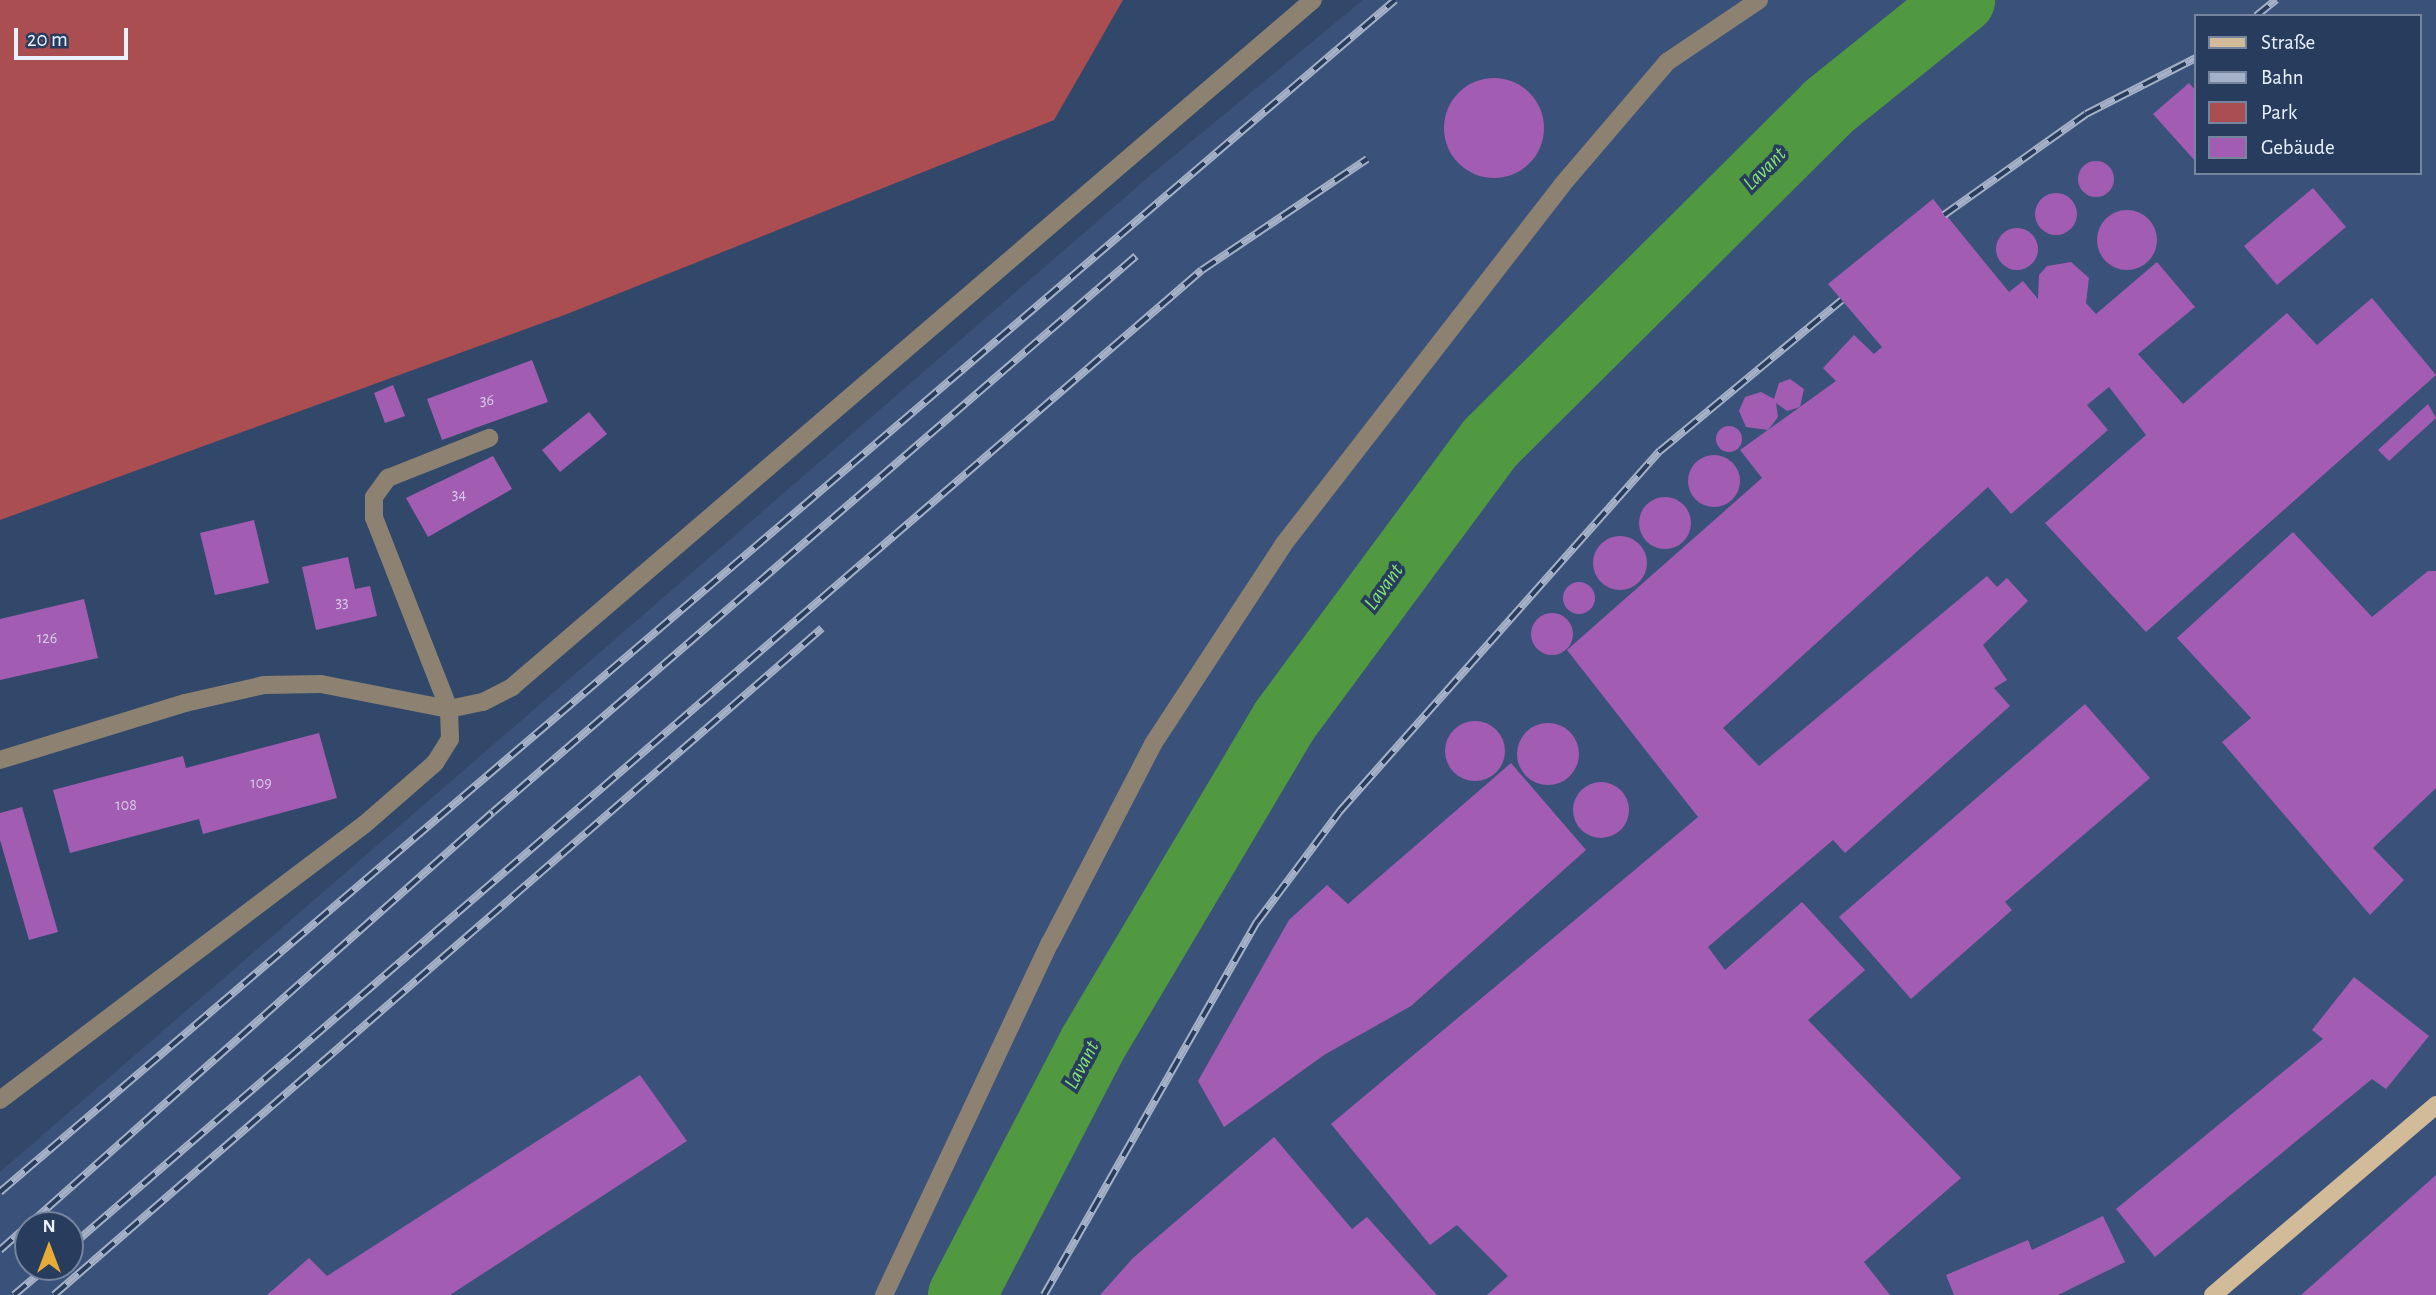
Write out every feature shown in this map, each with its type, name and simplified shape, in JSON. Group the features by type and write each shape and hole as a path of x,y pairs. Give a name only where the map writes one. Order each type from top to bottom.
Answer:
{"main road":[{"path":"2213,1295 2436,1105"}],"street":[{"path":"0,760 185,703 264,685 321,684 449,709 482,702 513,687 1313,0"},
{"path":"884,1295 1050,943 1153,744 1283,545 1489,276 1658,72 1759,0"},
{"path":"0,1100 415,781 450,739 449,709 374,518 374,497 388,478 489,438"}],"shaded area":[{"path":"1363,0 2436,0 2436,1295 0,1295 0,1172 1152,174"}],"green space":[{"path":"0,0 1123,0 1054,120 567,314 0,520"}],"building":[{"path":"1494,78 1513,82 1529,93 1540,109 1544,128 1540,147 1529,163 1513,174 1494,178 1475,174 1459,163 1448,147 1444,128 1448,109 1459,93 1475,82"},
{"path":"2189,83 2194,89 2194,160 2153,114"},
{"path":"2096,161 2109,166 2114,179 2109,192 2096,197 2083,192 2078,179 2083,166"},
{"path":"2313,188 2346,227 2277,285 2244,246"},
{"path":"2056,193 2071,199 2077,214 2071,229 2056,235 2041,229 2035,214 2041,199"},
{"path":"1933,199 2009,292 2023,281 2038,299 2039,275 2047,266 2071,262 2089,278 2086,303 2096,314 2157,262 2195,307 2138,354 2183,404 2287,313 2317,345 2372,298 2436,375 2146,632 2045,523 2146,435 2109,387 2087,405 2108,430 2011,514 1988,487 1723,728 1759,766 1987,576 1997,587 2007,578 2028,601 1983,645 2007,680 1994,688 2010,706 1845,853 1833,840 1708,947 1725,970 1802,902 1865,970 1808,1020 1961,1178 1864,1262 1890,1295 1487,1295 1508,1276 1457,1225 1430,1245 1331,1124 1698,817 1567,650 1762,478 1740,450 1836,381 1823,368 1854,335 1874,354 1882,347 1828,284"},
{"path":"2127,210 2144,215 2152,223 2157,240 2152,257 2144,265 2127,270 2110,265 2102,257 2097,240 2102,223 2110,215"},
{"path":"2017,228 2032,234 2038,249 2032,264 2017,270 2002,264 1996,249 2002,234"},
{"path":"532,360 548,402 442,440 427,399"},
{"path":"1790,379 1804,389 1800,407 1787,411 1776,403 1778,417 1768,430 1746,427 1739,411 1745,397 1761,392 1774,399 1779,383"},
{"path":"393,385 405,416 385,423 374,393"},
{"path":"2428,404 2436,418 2389,461 2378,450"},
{"path":"589,412 607,434 560,472 542,450"},
{"path":"1729,426 1738,430 1742,439 1738,448 1729,452 1720,448 1716,439 1720,430"},
{"path":"1714,455 1724,457 1732,463 1738,471 1738,491 1732,499 1724,505 1714,507 1704,505 1696,499 1690,491 1688,481 1690,471 1696,463 1704,457"},
{"path":"493,456 512,489 428,537 406,498"},
{"path":"1665,497 1684,504 1691,523 1684,542 1665,549 1646,542 1639,523 1646,504"},
{"path":"254,520 269,583 215,595 200,533"},
{"path":"2293,532 2372,617 2428,571 2436,571 2436,788 2373,848 2404,880 2370,915 2222,742 2251,718 2177,638"},
{"path":"1625,536 1635,540 1643,548 1647,563 1643,578 1635,586 1615,590 1605,586 1597,578 1593,558 1597,548 1605,540"},
{"path":"348,557 355,589 370,586 377,616 316,630 302,567"},
{"path":"1579,582 1591,586 1595,598 1591,610 1579,614 1567,610 1563,598 1567,586"},
{"path":"84,599 98,658 0,680 0,619"},
{"path":"1552,613 1567,619 1573,634 1567,649 1552,655 1537,649 1531,634 1537,619"},
{"path":"2085,704 2150,778 2005,902 2012,910 1911,999 1839,917"},
{"path":"1475,721 1496,730 1505,751 1496,772 1475,781 1454,772 1445,751 1454,730"},
{"path":"1542,723 1554,723 1570,732 1577,742 1577,766 1570,776 1554,785 1542,785 1531,780 1522,771 1517,760 1517,748 1522,737 1531,728"},
{"path":"319,733 337,798 203,834 199,819 70,853 53,790 183,756 186,768"},
{"path":"1511,763 1586,850 1411,1006 1324,1055 1224,1127 1198,1081 1289,920 1327,885 1348,904"},
{"path":"1595,782 1607,782 1617,786 1625,794 1629,810 1625,826 1617,834 1607,838 1595,838 1585,834 1577,826 1573,816 1573,804 1577,794 1585,786"},
{"path":"22,807 58,932 29,940 0,840 0,813"},
{"path":"2354,977 2429,1036 2386,1089 2372,1079 2155,1257 2116,1209 2323,1039 2312,1030"},
{"path":"640,1075 687,1141 450,1295 267,1295 309,1258 327,1276"},
{"path":"1274,1137 1352,1229 1367,1217 1437,1295 1100,1295 1133,1258"},
{"path":"2436,1175 2436,1295 2301,1295"},
{"path":"2103,1216 2125,1262 2058,1295 1954,1295 1946,1275 2028,1240 2032,1250"}],"waterway":[{"name":"Lavant","path":"962,1295 1092,1045 1285,720 1490,443 1828,107 1961,0"}],"railway":[{"path":"0,1192 1395,0"},
{"path":"2258,14 2276,0"},
{"path":"1944,215 2086,114 2194,59"},
{"path":"84,1235 1202,270 1367,159"},
{"path":"0,1250 493,812 1136,256"},
{"path":"1044,1295 1257,922 1340,811 1660,451 1842,300"},
{"path":"54,1295 822,628"},
{"path":"14,1295 30,1281"}]}
